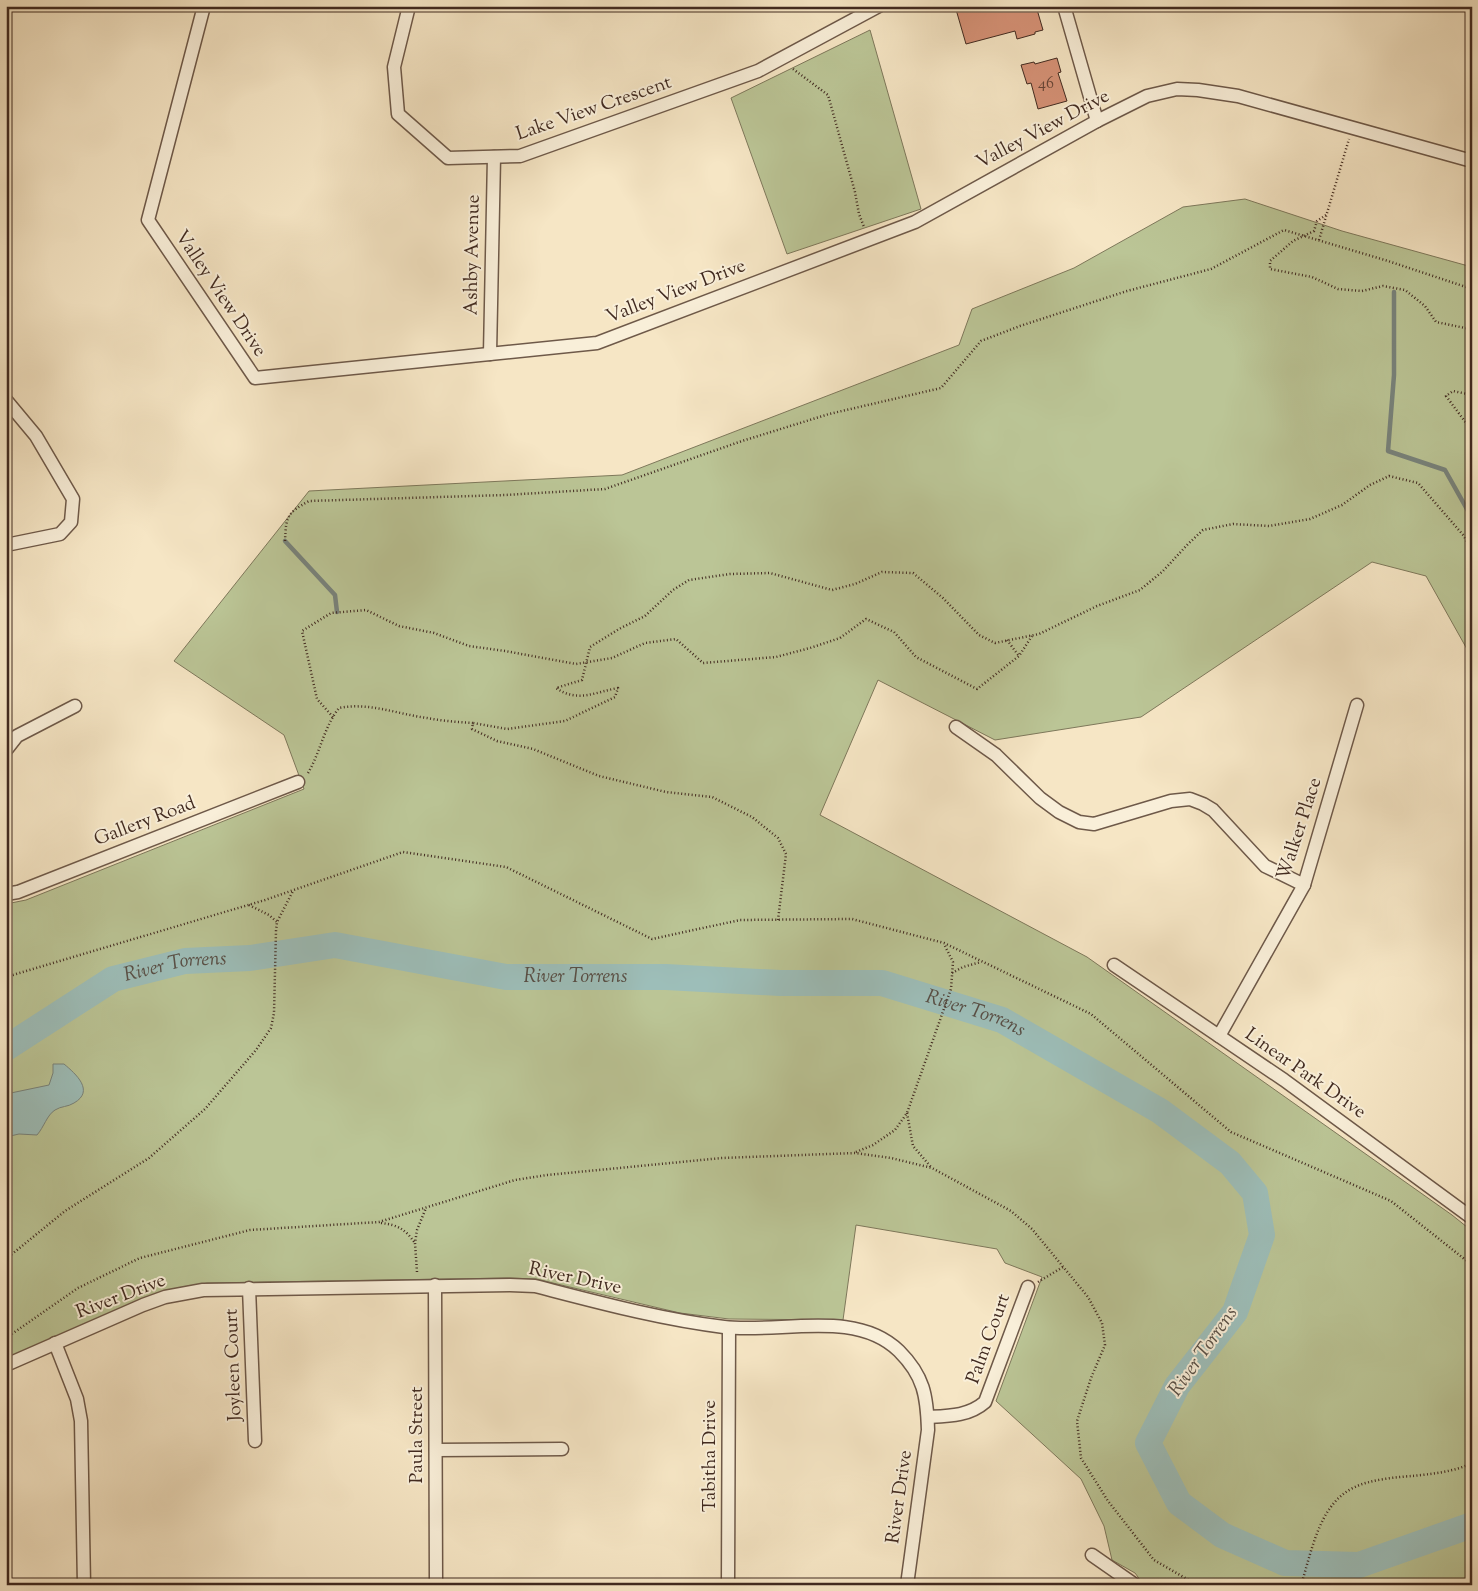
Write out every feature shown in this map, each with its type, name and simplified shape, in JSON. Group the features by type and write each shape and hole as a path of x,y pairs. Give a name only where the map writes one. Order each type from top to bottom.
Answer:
{"street":[{"name":"Valley View Drive","path":"204,6 148,220 255,378 597,343 915,222 1097,121 1147,96 1177,89 1238,96 1472,162"},
{"name":"Lake View Crescent","path":"409,6 394,67 398,114 448,158 520,156 758,71 879,6"},
{"path":"1064,6 1097,121"},
{"name":"Ashby Avenue","path":"490,354 494,157"},
{"path":"6,400 36,436 74,499 71,522 60,534 6,544"},
{"name":"Walker Place","path":"1219,1036 1304,885 1357,705"},
{"path":"6,750 17,736 75,706"},
{"path":"956,727 996,755 1040,798 1059,812 1079,822 1094,824 1171,801 1190,799 1213,810 1265,866 1304,885"},
{"name":"Gallery Road","path":"6,894 18,892 298,782"},
{"name":"Linear Park Drive","path":"1114,965 1284,1080 1472,1218"},
{"name":"River Drive","path":"6,1365 143,1305 165,1298 203,1290 249,1288 418,1285 534,1286 683,1322 729,1328 837,1326 858,1329 890,1342 919,1374 924,1390 928,1430 907,1585"},
{"name":"Paula Street","path":"435,1285 436,1585"},
{"name":"Palm Court","path":"928,1417 956,1416 979,1408 985,1402 1028,1287"},
{"name":"Joyleen Court","path":"249,1288 255,1441"},
{"name":"Tabitha Drive","path":"728,1585 729,1328"},
{"path":"55,1343 77,1399 81,1421 84,1585"},
{"path":"436,1450 562,1449"},
{"path":"1092,1555 1135,1585"}],"path":[{"path":"793,69 828,95 856,192 859,214 865,230"},
{"path":"1319,240 1353,128"},
{"path":"1326,215 1317,221 1314,231 1293,241 1270,261 1270,269 1288,274 1312,277 1338,289 1362,291 1383,286 1405,290 1425,306 1436,322 1472,331"},
{"path":"285,541 285,525 291,511 309,501 505,495 605,489 742,441 829,414 941,388 981,341 1020,326 1127,291 1211,269 1284,230 1388,261 1472,289"},
{"path":"1472,395 1453,391 1446,396 1472,431"},
{"path":"298,782 305,778 317,758 332,717 339,708 351,706 376,707 427,718 507,729 565,722 615,696 618,688 584,697 562,692 556,688 582,680 590,647 645,616 673,590 689,580 730,574 770,573 832,590 854,584 882,572 913,574 943,598 979,635 995,643 1039,634 1097,606 1140,590 1163,571 1203,530 1232,524 1270,526 1310,519 1342,505 1389,476 1418,483 1464,536 1472,552"},
{"path":"332,717 317,699 302,631 331,612 366,610 398,626 434,633 469,646 576,664 612,658 645,643 676,640 703,663 776,656 840,638 866,619 894,632 916,657 977,689 1019,656 1032,635"},
{"path":"1007,640 1019,656"},
{"path":"473,723 472,729 497,742 533,749 599,776 666,792 712,797 752,817 778,838 786,854 778,920"},
{"path":"6,977 248,905 403,852 506,867 652,939 740,920 852,919 944,943 1091,1014 1231,1132 1391,1201 1472,1265"},
{"path":"6,1259 65,1211 149,1158 205,1108 256,1050 271,1028 275,997 277,922 294,890"},
{"path":"248,905 269,914 277,922"},
{"path":"855,1153 873,1145 895,1130 907,1113 951,989 954,962 944,943"},
{"path":"952,973 963,967 982,962"},
{"path":"907,1113 913,1146 932,1168"},
{"path":"6,1338 78,1288 140,1258 250,1230 379,1222 515,1180 547,1175 722,1158 855,1153 890,1158 932,1168 1011,1212 1032,1229 1088,1297 1102,1323 1105,1346 1091,1378 1077,1421 1081,1458 1108,1501 1154,1560 1197,1585"},
{"path":"418,1285 415,1242 426,1208"},
{"path":"379,1222 395,1225 408,1233 415,1242"},
{"path":"1028,1287 1063,1267"},
{"path":"1301,1585 1319,1526 1332,1504 1354,1487 1393,1477 1435,1474 1472,1462"}],"green space":[{"path":"870,30 921,209 787,254 731,98"},
{"path":"1245,199 1342,231 1472,267 1472,658 1426,576 1372,562 1141,717 995,740 878,680 820,815 1087,957 1472,1231 1472,1585 1144,1585 1135,1573 1112,1560 1104,1526 1081,1479 996,1401 1042,1277 1005,1263 997,1249 856,1225 843,1320 729,1319 680,1313 536,1279 207,1283 176,1289 6,1358 6,904 26,900 304,789 284,735 174,661 309,491 622,475 959,345 972,309 1074,268 1183,207"}],"water":[{"path":"53,1064 64,1064 78,1078 83,1088 80,1098 72,1104 52,1112 37,1135 19,1134 6,1137 6,1094 49,1085 53,1073"}],"building":[{"path":"955,6 1036,6 1043,30 1017,39 1015,31 966,44"},
{"path":"1057,58 1061,72 1058,73 1067,101 1038,109 1031,83 1027,84 1021,65 1034,62 1035,64"}],"waterway":[{"path":"1394,292 1394,375 1388,451 1445,470 1472,518"},
{"path":"285,541 335,595 337,612"},
{"name":"River Torrens","path":"6,1048 113,979 185,961 250,958 335,945 506,977 666,977 780,983 882,983 1002,1020 1160,1111 1230,1163 1255,1193 1262,1235 1235,1312 1177,1386 1148,1443 1179,1503 1222,1535 1285,1563 1359,1565 1472,1525"}]}
